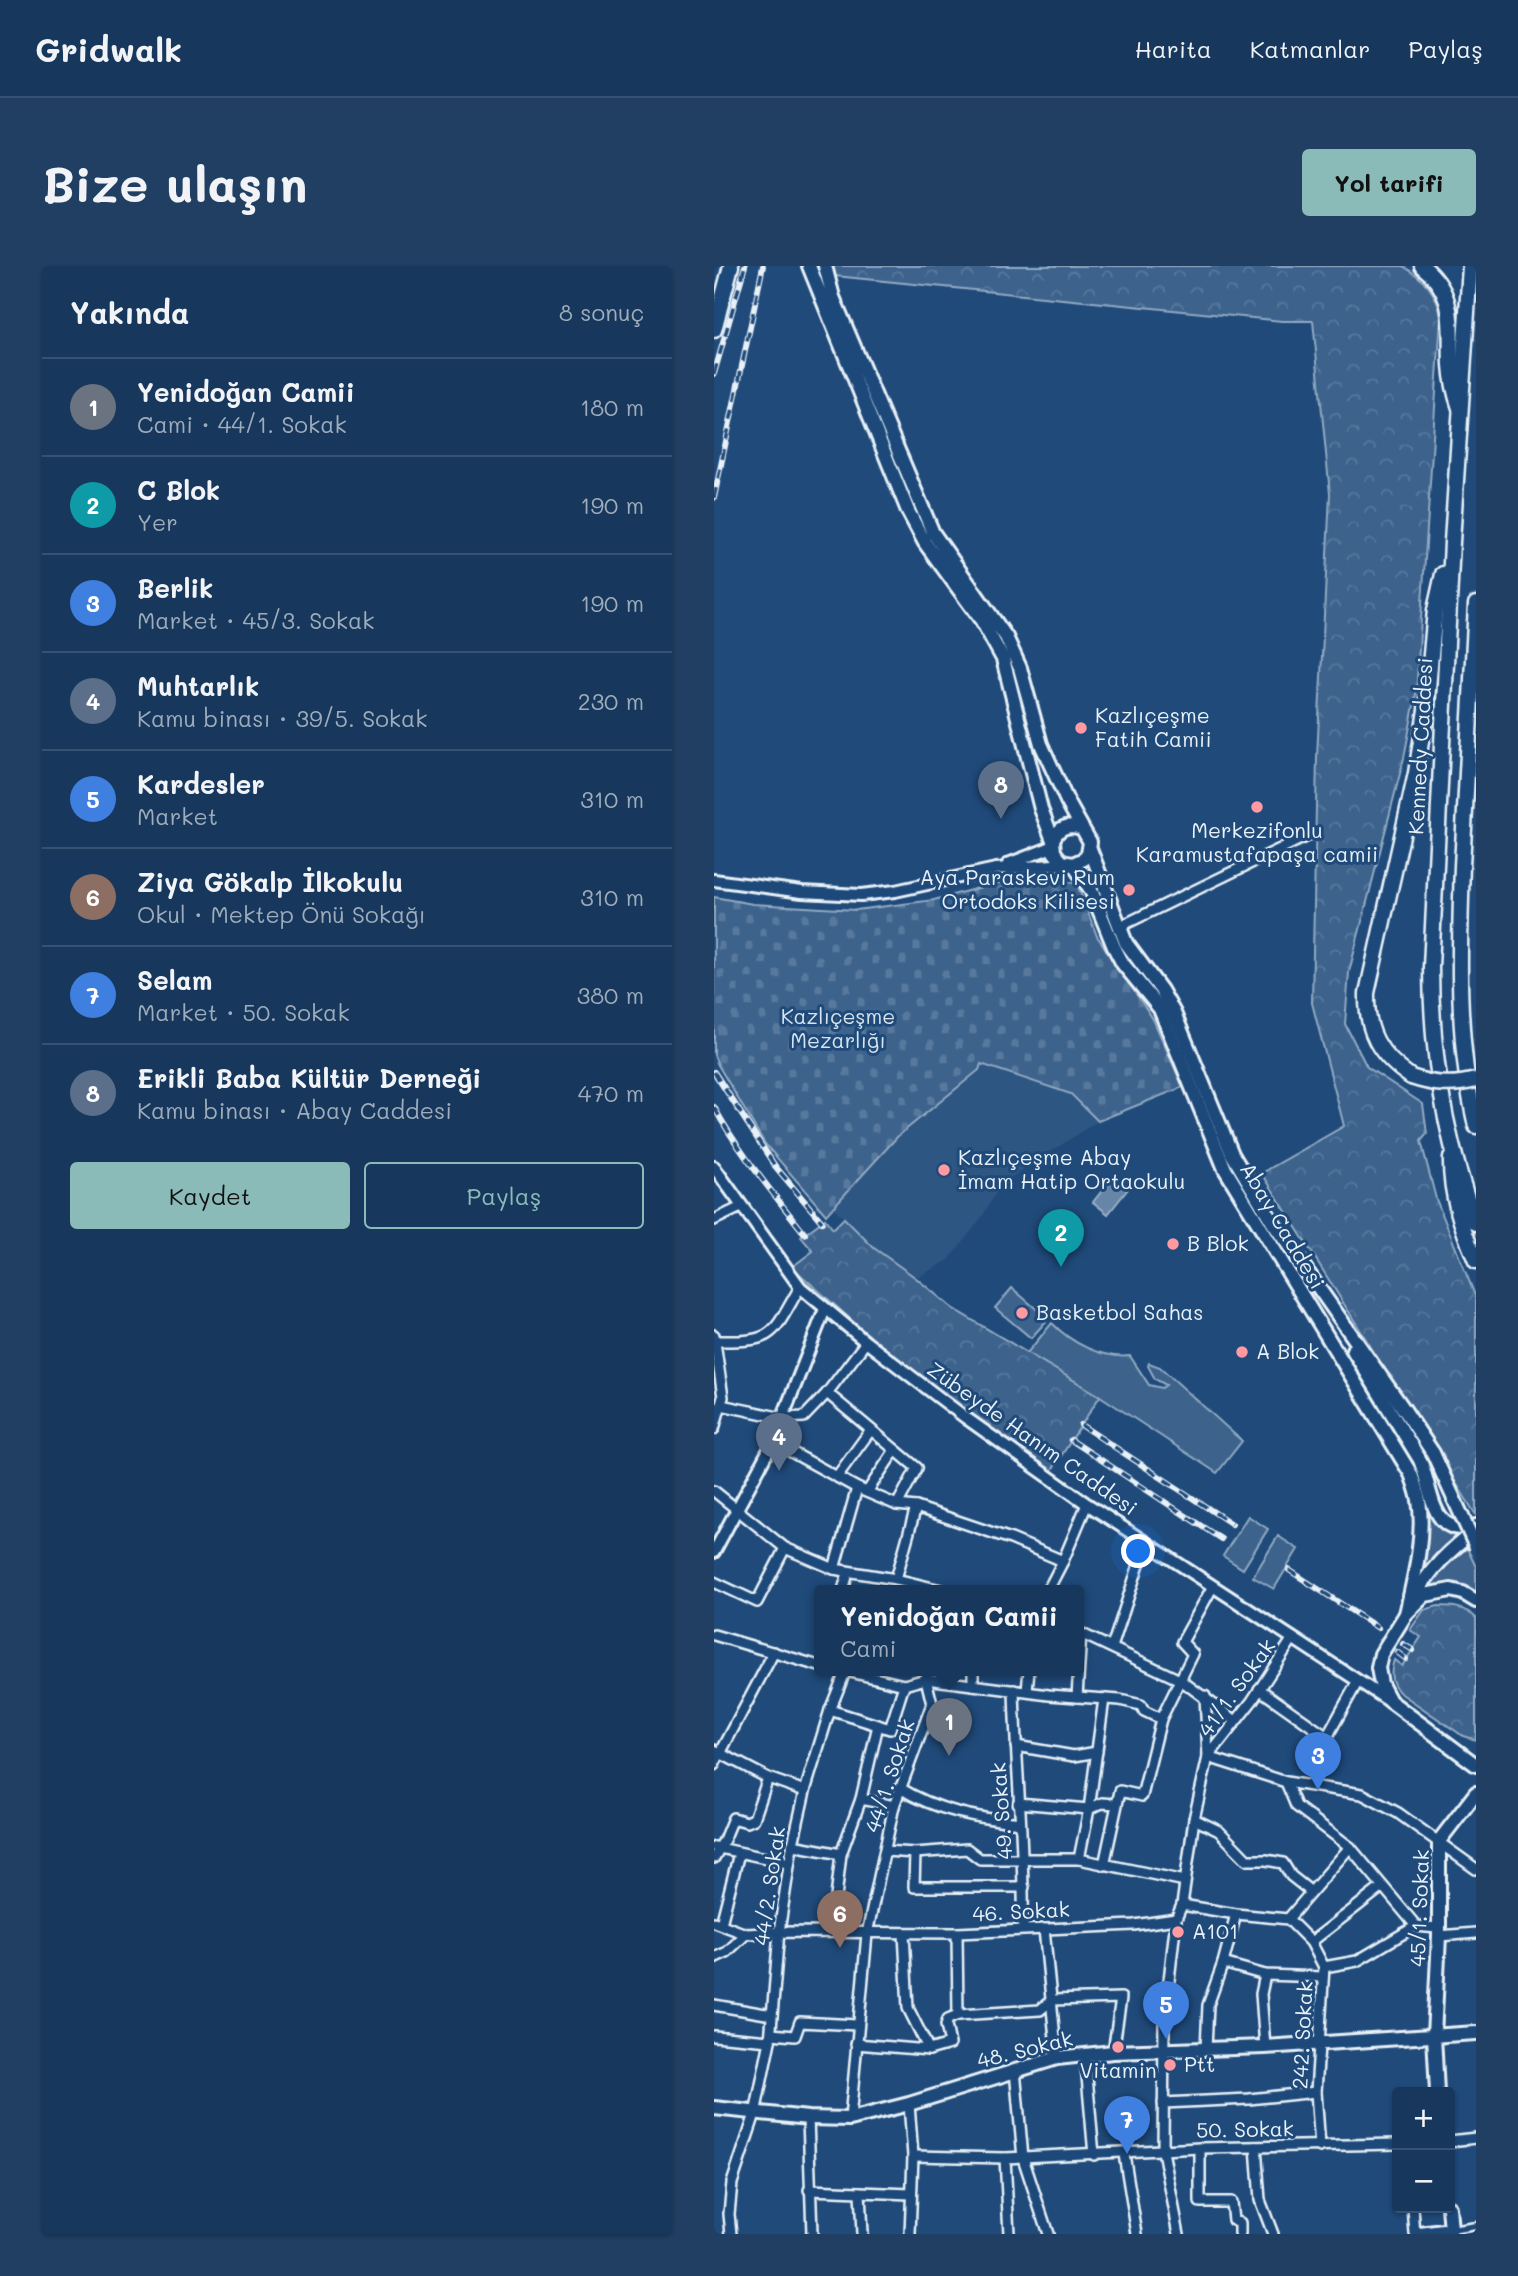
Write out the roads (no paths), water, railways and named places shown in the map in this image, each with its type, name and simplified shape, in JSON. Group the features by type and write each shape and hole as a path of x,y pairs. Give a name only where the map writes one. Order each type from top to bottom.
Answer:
{"main road":[{"path":"714,330 731,266"},
{"path":"809,266 908,511 925,542 982,621 1003,659 1041,809 1057,858 1070,864 1084,859 1090,849 1087,835 1081,828 1041,744 1020,668 1006,637 927,521 833,297 825,266"},
{"path":"1422,266 1438,281 1450,308 1451,367 1461,412"},
{"name":"Kennedy Caddesi","path":"1470,266 1452,542 1431,1006 1437,1071 1451,1140 1476,1223"},
{"path":"1452,542 1435,610 1426,710 1413,792 1367,993 1366,1011 1380,1050 1411,1077 1454,1085 1476,1080"},
{"path":"1476,604 1459,956 1461,1030 1476,1126"},
{"path":"1052,844 1059,830 1064,827 1081,828"},
{"name":"Abay Caddesi","path":"1090,849 1126,943 1161,990 1174,1013 1232,1154 1273,1223 1433,1453 1476,1547"},
{"name":"Abay Caddesi","path":"1070,864 1091,890 1118,956 1160,1009 1225,1169 1411,1474 1419,1500 1420,1523 1415,1570 1406,1614"},
{"path":"1451,1140 1451,1178 1456,1204 1476,1261"},
{"path":"1329,1304 1354,1352 1420,1461 1441,1520 1447,1526 1458,1529 1476,1528"},
{"path":"1406,1614 1423,1580 1447,1553 1476,1528"},
{"name":"Abay Caddesi","path":"1390,1701 1381,1684 1378,1668 1381,1654 1406,1614 1425,1595 1437,1591 1463,1593 1476,1601"},
{"name":"Zübeyde Hanım Caddesi","path":"1390,1701 1476,1765"},
{"path":"1453,1746 1476,1753"},
{"name":"45/1. Sokak","path":"1437,2087 1434,2036 1439,1842 1476,1793"},
{"name":"48. Sokak","path":"714,2108 755,2114 850,2119 909,2104 1057,2057 1476,2033"},
{"path":"1417,2234 1451,2230 1449,2213"}],"street":[{"path":"1119,927 1307,836"},
{"path":"996,869 1052,844"},
{"path":"714,880 861,895 895,891 996,869 1070,864"},
{"name":"Zübeyde Hanım Caddesi","path":"714,1167 800,1287 866,1342 966,1418 1087,1504 1390,1701"},
{"path":"714,1220 741,1207"},
{"path":"714,1429 723,1397 715,1338 754,1342 775,1331 800,1287"},
{"path":"714,1552 773,1442 825,1309"},
{"path":"721,1405 783,1418 804,1417 827,1393 866,1342"},
{"path":"827,1393 917,1468 898,1505"},
{"path":"838,1475 870,1431"},
{"path":"773,1442 862,1490 898,1505 916,1507 1011,1539 1063,1561"},
{"path":"834,1569 862,1490 895,1450"},
{"path":"714,1491 785,1548 848,1573 920,1585"},
{"path":"1051,1585 1087,1504"},
{"path":"896,1579 916,1507"},
{"path":"1112,1647 1146,1543"},
{"path":"714,1582 757,1602 785,1548"},
{"path":"844,1585 848,1573"},
{"path":"876,1585 878,1578"},
{"path":"1104,1865 1120,1791 1142,1796 1161,1719 1193,1654 1182,1643 1213,1586"},
{"path":"1084,1634 1182,1681 1236,1721"},
{"path":"714,1635 814,1664"},
{"name":"41/1. Sokak","path":"1208,1757 1293,1638"},
{"path":"714,1765 717,1752 774,1652"},
{"name":"44/2. Sokak","path":"731,2234 729,2214 732,2183 755,2114 771,2037 779,1932 792,1845 805,1791 843,1676"},
{"path":"866,1676 904,1685 925,1676"},
{"name":"44/1. Sokak","path":"850,2119 867,1934 894,1806 932,1704 927,1676"},
{"path":"932,1676 973,1685 1141,1705 1144,1711 1161,1719"},
{"path":"973,1676 973,1685"},
{"path":"1027,1692 1029,1676"},
{"path":"1077,1697 1078,1676"},
{"path":"1259,1689 1327,1737 1358,1681"},
{"path":"830,1710 890,1729 904,1685"},
{"name":"49. Sokak","path":"1014,1690 1018,1803 1024,1859 1023,1929"},
{"path":"1180,2234 1163,2151 1164,2024 1176,1919 1182,1905 1194,1819 1208,1757 1205,1696"},
{"path":"1079,1859 1089,1809 1104,1699"},
{"path":"832,1932 841,1854 861,1799 878,1725"},
{"path":"1016,1746 1074,1756 1097,1752"},
{"path":"717,1752 768,1778 805,1791"},
{"path":"1208,1757 1286,1782 1362,1794 1398,1813 1476,1869"},
{"path":"715,1851 724,1840 733,1818 747,1822 754,1819 768,1778"},
{"path":"1286,1782 1296,1806 1349,1847 1416,1926 1438,1932 1476,1933"},
{"path":"900,1788 919,1800 977,1818 1020,1823"},
{"path":"861,1799 894,1806"},
{"path":"1018,1803 1089,1809 1102,1803 1116,1804"},
{"path":"1194,1819 1219,1831 1247,1860 1283,1863 1291,1876 1310,1891"},
{"path":"792,1845 841,1854"},
{"path":"1182,1905 1288,1919 1349,1847"},
{"path":"885,1851 915,1853 967,1849 980,1859 1079,1859 1185,1881"},
{"path":"715,1851 789,1863"},
{"path":"714,1958 727,1952 746,1934 717,1923 739,1853"},
{"path":"915,1853 914,1886 1024,1887"},
{"path":"1311,1942 1382,1887"},
{"path":"1206,2049 1208,2005 1236,1914"},
{"name":"46. Sokak","path":"746,1934 957,1933 1134,1925 1176,1919"},
{"name":"242. Sokak","path":"1288,1919 1311,1942 1324,1972 1317,2092 1320,2147"},
{"path":"1223,1963 1265,1975 1324,1972 1350,1964 1416,1926"},
{"path":"1044,1928 1057,2057"},
{"path":"904,1933 908,2008 929,2050"},
{"path":"957,1933 958,2015"},
{"path":"1265,1975 1261,1994 1265,2047"},
{"path":"856,2044 929,2050 950,2044 946,2025 948,2019 958,2015 1040,2010 1052,2000 1121,1998 1113,2052"},
{"path":"714,2006 772,2015"},
{"path":"714,2036 795,2036 800,2022 857,2025"},
{"path":"1085,2054 1094,2155"},
{"path":"1014,2070 1023,2158 1048,2234"},
{"path":"1163,2103 1249,2099 1317,2092"},
{"path":"909,2104 913,2156 910,2234"},
{"path":"808,2118 809,2190 813,2234"},
{"path":"1455,2140 1476,2138"},
{"name":"50. Sokak","path":"913,2156 1023,2158 1200,2148 1392,2144"},
{"path":"1256,2147 1260,2200 1273,2234"},
{"path":"1200,2148 1200,2202 1231,2202 1233,2220 1240,2223 1240,2234"},
{"path":"1124,2154 1138,2234"},
{"path":"1005,2158 1009,2234"},
{"path":"809,2190 911,2194"},
{"path":"860,2192 862,2234"},
{"path":"1414,2213 1417,2234"},
{"path":"1451,2230 1476,2227"}],"railway":[{"path":"714,374 745,266"},
{"path":"714,498 763,266"},
{"path":"714,1072 775,1166 822,1222"},
{"path":"714,1107 745,1157 805,1234"},
{"path":"1081,1425 1232,1524"},
{"path":"1071,1440 1221,1539"},
{"path":"1289,1570 1378,1628"},
{"path":"1403,1644 1413,1650"},
{"path":"1397,1652 1406,1659"}],"place":[{"name":"Kazlıçeşme Fatih Camii","path":"1081,728"},
{"name":"Merkezifonlu Karamustafapaşa camii","path":"1257,807"},
{"name":"Erikli Baba Kültür Derneği","path":"1001,819"},
{"name":"Aya Paraskevi Rum Ortodoks Kilisesi","path":"1129,890"},
{"name":"Kazlıçeşme Abay İmam Hatip Ortaokulu","path":"944,1170"},
{"name":"B Blok","path":"1173,1244"},
{"name":"C Blok","path":"1061,1267"},
{"name":"Basketbol Sahas","path":"1022,1313"},
{"name":"A Blok","path":"1242,1352"},
{"name":"Muhtarlık","path":"779,1471"},
{"name":"Yenidoğan Camii","path":"949,1756"},
{"name":"Berlik","path":"1318,1790"},
{"name":"A101","path":"1178,1932"},
{"name":"Ziya Gökalp İlkokulu","path":"840,1948"},
{"name":"Kardesler","path":"1166,2039"},
{"name":"Vitamin","path":"1118,2047"},
{"name":"Ptt","path":"1170,2065"},
{"name":"Selam","path":"1127,2154"}],"park label":[{"name":"Kazlıçeşme Mezarlığı","path":"838,1029"}]}
